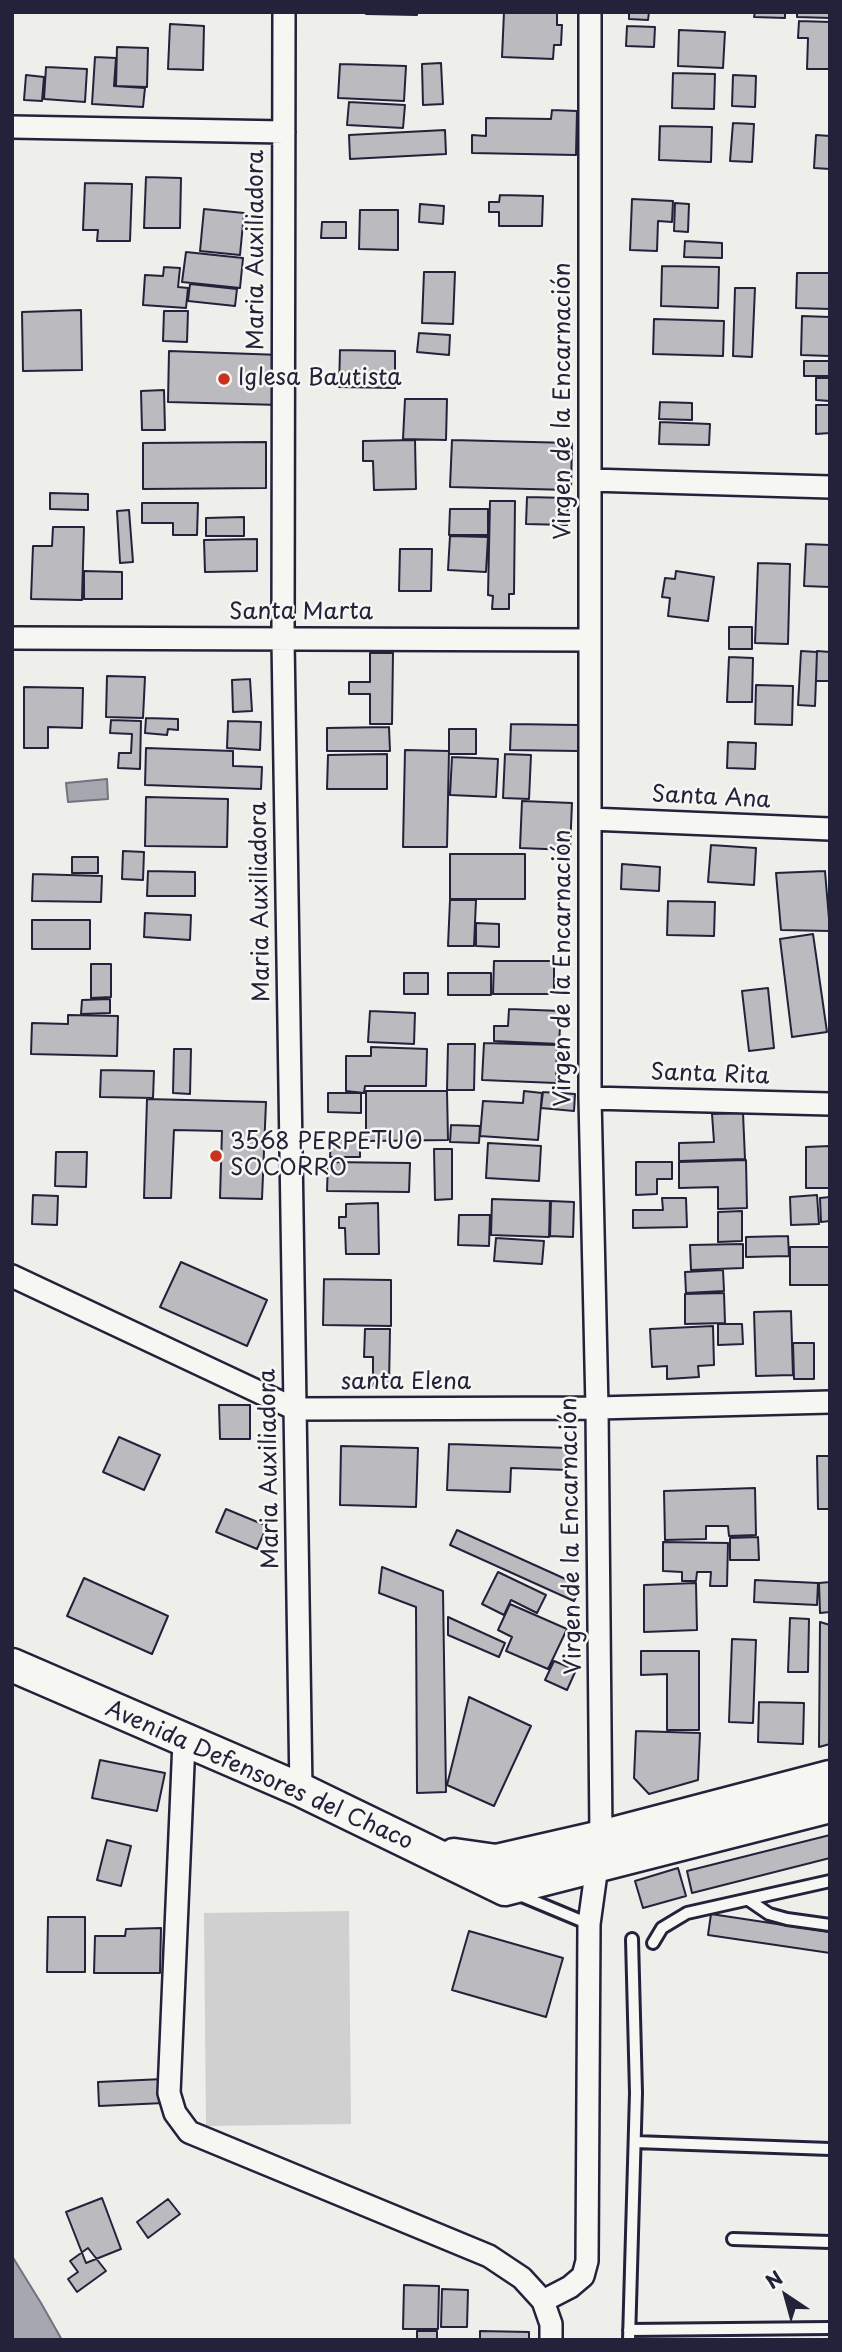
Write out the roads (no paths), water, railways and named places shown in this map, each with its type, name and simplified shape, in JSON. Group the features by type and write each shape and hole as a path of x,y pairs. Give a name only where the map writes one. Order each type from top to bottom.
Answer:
{"main road":[{"name":"Avenida Defensores del Chaco","path":"12,1665 301,1790 505,1889"},
{"path":"505,1889 599,1852 830,1777"},
{"path":"425,1850 496,1861 599,1852 830,1806"}],"street":[{"name":"Maria Auxiliadora","path":"284,12 283,640 301,1790"},
{"name":"Virgen de la Encarnación","path":"543,2301 570,2287 583,2276 587,2261 589,1924 599,1852 597,1408 590,1098 590,12"},
{"path":"12,127 284,132"},
{"path":"590,480 830,487"},
{"name":"Santa Marta","path":"12,638 590,640"},
{"name":"Santa Ana","path":"590,819 830,829"},
{"name":"Santa Rita","path":"590,1098 830,1104"},
{"name":"santa Elena","path":"12,1276 295,1409 597,1408 830,1402"},
{"path":"184,1741 169,2093 175,2113 189,2132 489,2256 522,2278 543,2301 551,2324 551,2340"}],"lane":[{"path":"653,1943 662,1928 687,1913 830,1881"},
{"path":"505,1889 589,1924"},
{"path":"750,1901 769,1914 830,1925"},
{"path":"632,1940 635,2142 629,2335 830,2328"},
{"path":"635,2142 830,2148"},
{"path":"733,2239 830,2242"}],"place":[{"name":"Iglesa Bautista","path":"224,379"},
{"name":"3568 PERPETUO SOCORRO","path":"216,1156"}]}
